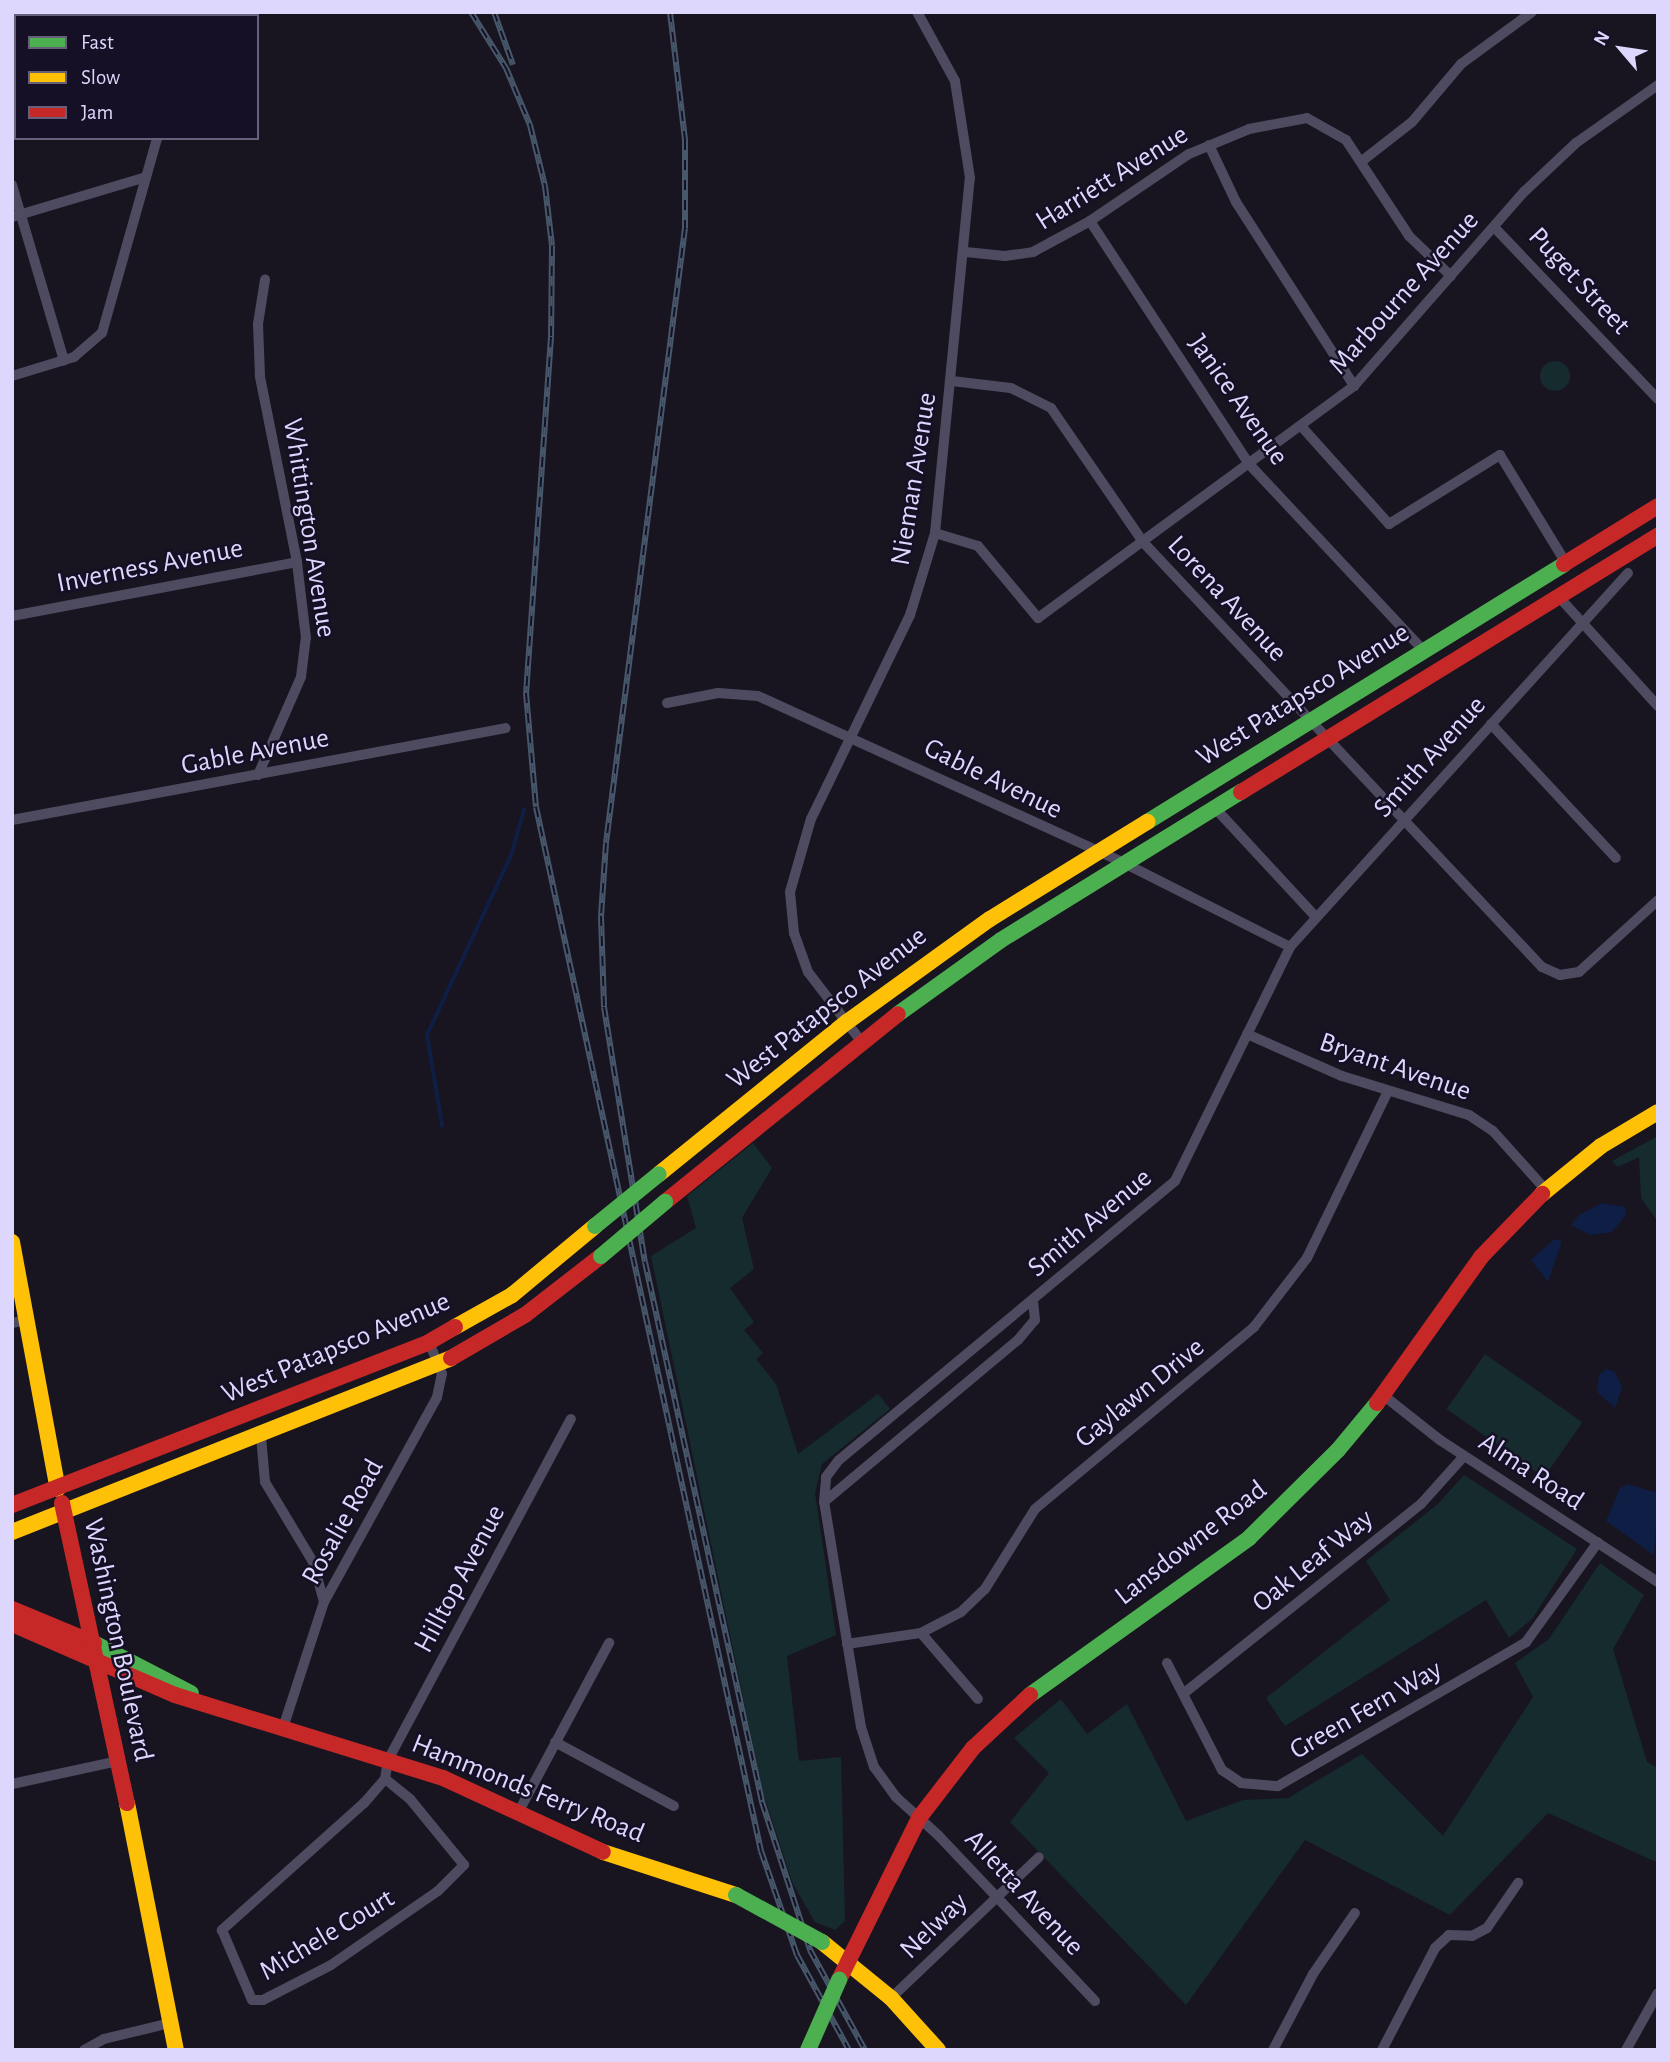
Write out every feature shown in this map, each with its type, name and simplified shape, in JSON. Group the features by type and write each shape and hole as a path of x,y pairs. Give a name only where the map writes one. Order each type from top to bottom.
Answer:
{"main road":[{"name":"West Patapsco Avenue","path":"12,1504 58,1489 429,1342 512,1295 847,1022 969,933 1658,506"},
{"name":"West Patapsco Avenue","path":"12,1532 64,1514 440,1365 525,1315 601,1256 861,1041 1001,940 1658,535"},
{"name":"Lansdowne Road","path":"808,2050 848,1959 919,1818 958,1766 998,1723 1065,1668 1164,1603 1249,1538 1338,1450 1383,1395 1481,1257 1545,1189 1601,1146 1658,1112"},
{"name":"Washington Boulevard","path":"12,1242 20,1321 99,1662 176,2050"},
{"name":"Hammonds Ferry Road","path":"12,1609 94,1643 215,1706"},
{"name":"Hammonds Ferry Road","path":"12,1624 146,1685 388,1760 519,1811 589,1848 736,1895 848,1959 891,1998 938,2050"}],"street":[{"name":"Nieman Avenue","path":"861,1041 802,960 790,892 802,840 910,615 934,533 966,252 970,178 963,115 950,70 917,12"},
{"path":"1451,276 1409,236 1362,161 1403,131 1461,64 1532,12"},
{"name":"Marbourne Avenue","path":"934,533 978,545 1038,618 1354,386 1494,227 1568,150 1658,85"},
{"name":"Harriett Avenue","path":"966,252 1005,257 1033,252 1090,221 1169,166 1209,145 1279,120 1307,118 1321,123 1346,140 1362,161"},
{"path":"12,376 64,360 96,341 107,322 156,140"},
{"path":"1209,145 1236,202 1354,386"},
{"path":"17,215 146,177"},
{"path":"12,185 17,215 64,360"},
{"name":"Janice Avenue","path":"1090,221 1250,464 1424,651"},
{"name":"Puget Street","path":"1494,227 1658,399"},
{"name":"Whittington Avenue","path":"258,775 304,664 304,613 297,562 260,376 258,324 265,280"},
{"name":"Lorena Avenue","path":"952,381 1011,388 1051,408 1143,541 1309,720 1551,972 1579,972 1658,900"},
{"path":"1301,426 1389,524 1500,455 1566,563"},
{"name":"Inverness Avenue","path":"12,616 297,562"},
{"name":"Smith Avenue","path":"919,1818 884,1783 866,1750 824,1502 826,1477 839,1460 1175,1181 1290,947 1628,573"},
{"path":"1559,597 1658,706"},
{"name":"Gable Avenue","path":"667,703 718,693 747,693 852,737 1096,854 1124,863 1290,947"},
{"path":"1492,724 1616,858"},
{"name":"Gable Avenue","path":"12,820 506,728"},
{"path":"1215,808 1316,917"},
{"path":"1649,909 1658,918"},
{"name":"Bryant Avenue","path":"1247,1034 1320,1068 1388,1091 1440,1103 1482,1122 1545,1189"},
{"name":"Gaylawn Drive","path":"847,1644 921,1633 975,1601 1021,1526 1051,1493 1233,1346 1272,1307 1307,1258 1388,1091"},
{"path":"824,1502 1018,1340 1035,1320 1033,1301"},
{"path":"429,1342 440,1365"},
{"name":"Rosalie Road","path":"283,1728 324,1602 438,1397 440,1365"},
{"name":"Alma Road","path":"1383,1395 1464,1456 1658,1582"},
{"name":"Hilltop Avenue","path":"388,1760 571,1419"},
{"path":"261,1436 265,1482 313,1562 324,1602"},
{"name":"Oak Leaf Way","path":"1183,1694 1421,1504 1464,1456"},
{"name":"Green Fern Way","path":"1167,1663 1222,1770 1241,1783 1278,1786 1526,1642 1598,1542"},
{"path":"921,1633 978,1699"},
{"path":"519,1811 609,1643"},
{"path":"555,1742 674,1806"},
{"path":"385,1779 388,1760"},
{"path":"12,1784 118,1761"},
{"name":"Michele Court","path":"385,1779 410,1799 464,1865 439,1891 331,1965 263,2000 252,2000 222,1930 332,1827 364,1803 385,1779"},
{"name":"Alletta Avenue","path":"919,1818 997,1896 1095,2001"},
{"name":"Nelway","path":"891,1998 1039,1857"},
{"path":"1382,2050 1435,1948 1449,1935 1472,1936 1487,1928 1518,1883"},
{"path":"1273,2050 1313,1975 1355,1913"},
{"path":"1626,2050 1658,1993"},
{"path":"84,2050 104,2039 170,2023"}],"green space":[{"path":"1555,361 1566,365 1570,376 1566,387 1555,391 1544,387 1540,376 1544,365"},
{"path":"1658,1136 1658,1222 1641,1198 1639,1157 1618,1167 1612,1161"},
{"path":"753,1143 772,1168 742,1218 754,1269 730,1288 754,1322 744,1330 763,1353 756,1359 776,1384 798,1454 878,1394 890,1409 822,1464 815,1493 836,1635 787,1656 799,1761 841,1757 845,1921 835,1930 815,1922 793,1884 763,1793 651,1256 696,1228 687,1196"},
{"path":"1485,1354 1582,1422 1544,1477 1447,1409"},
{"path":"1464,1475 1577,1549 1532,1619 1509,1638 1486,1600 1285,1726 1266,1698 1390,1600 1366,1561 1438,1504"},
{"path":"1600,1563 1644,1595 1613,1649 1647,1762 1658,1768 1658,1863 1548,1813 1450,1915 1305,1840 1186,2005 1010,1822 1049,1773 1014,1738 1061,1699 1087,1734 1127,1704 1186,1821 1243,1800 1288,1798 1362,1754 1443,1836 1533,1697 1515,1663 1549,1639"}],"water":[{"path":"1602,1203 1625,1207 1626,1215 1612,1232 1590,1235 1571,1225 1579,1215"},
{"path":"1554,1239 1562,1241 1548,1282 1531,1260"},
{"path":"1606,1369 1615,1372 1622,1387 1615,1408 1597,1392 1599,1375"},
{"path":"1628,1484 1658,1493 1654,1555 1606,1521 1620,1488"}],"waterway":[{"path":"442,1126 427,1035 511,856 524,810"}],"railway":[{"path":"471,12 506,68 530,125 545,186 552,246 551,337 526,693 536,807 761,1851 797,1955 849,2050"},
{"path":"494,12 513,65"},
{"path":"670,12 685,140 685,228 606,843 601,916 604,1007 645,1262 762,1802 810,1950 865,2050"}],"traffic: fast":[{"path":"1147,822 1564,564"},
{"path":"898,1014 1001,940 1241,792"},
{"path":"595,1226 659,1174"},
{"path":"601,1256 665,1202"},
{"path":"1030,1695 1249,1538 1338,1450 1377,1403"},
{"path":"94,1643 191,1693"},
{"path":"736,1895 822,1942"},
{"path":"808,2050 839,1980"}],"traffic: slow":[{"path":"659,1174 847,1022 990,919 1147,822"},
{"path":"1542,1194 1601,1146 1658,1112"},
{"path":"455,1327 512,1295 595,1226"},
{"path":"12,1242 58,1489"},
{"path":"12,1532 451,1358"},
{"path":"127,1803 176,2050"},
{"path":"603,1852 736,1895"},
{"path":"822,1942 891,1998 938,2050"}],"traffic: jam":[{"path":"1564,564 1658,506"},
{"path":"1241,792 1658,535"},
{"path":"665,1202 898,1014"},
{"path":"1377,1403 1481,1257 1542,1194"},
{"path":"451,1358 525,1315 601,1256"},
{"path":"12,1505 429,1342 455,1327"},
{"path":"62,1503 127,1803"},
{"path":"12,1609 94,1643"},
{"path":"12,1624 99,1662"},
{"path":"99,1662 175,1695 443,1778 603,1852"},
{"path":"839,1980 919,1818 973,1748 1030,1695"}]}
